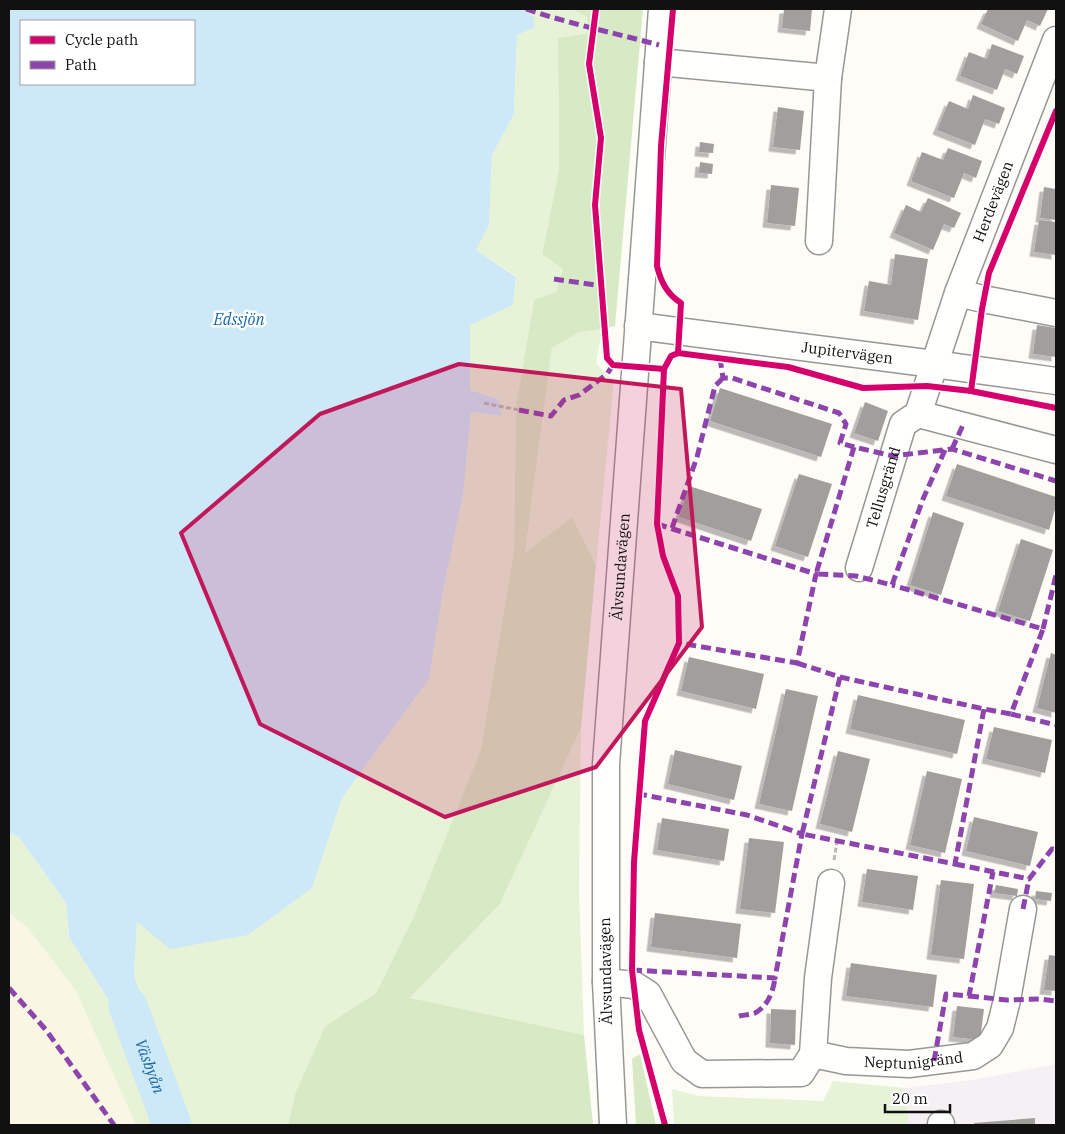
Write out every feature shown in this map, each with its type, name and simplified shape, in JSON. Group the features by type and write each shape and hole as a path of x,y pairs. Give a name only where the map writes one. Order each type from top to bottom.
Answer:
{"street":[{"name":"Älvsundavägen","path":"613,1125 606,982 606,764 662,9"},
{"path":"819,241 828,78 838,9"},
{"name":"Herdevägen","path":"934,364 958,293 1056,40"},
{"path":"658,62 828,78"},
{"path":"958,293 983,300 1056,313"},
{"name":"Jupitervägen","path":"638,326 1056,381"},
{"name":"Tellusgränd","path":"859,568 903,424 918,414 934,364"},
{"path":"918,414 1056,450"},
{"path":"606,982 634,985 648,994 684,1061 702,1074 801,1073 812,1054 818,978 831,883"},
{"name":"Neptunigränd","path":"812,1054 846,1062 909,1064 973,1056 990,1044 1000,1028 1024,909"}],"path":[{"path":"484,403 519,410"}],"highlighted area":[{"path":"459,364 681,389 702,627 596,767 445,817 260,724 181,533 320,414"}],"shaded area":[{"path":"9,913 27,927 76,991 136,1125 9,1125"},
{"path":"1056,1064 1056,1125 909,1125 905,1088 972,1080"}],"green space":[{"path":"522,9 572,9 587,17 588,33 558,38 559,169 542,253 563,269 556,292 534,301 516,406 514,552 481,749 414,916 376,993 325,1026 295,1094 288,1125 136,1125 76,991 27,927 9,913 9,833 19,837 66,903 69,937 115,1010 143,1002 134,976 137,922 312,888 342,798 429,679 443,591 463,495 471,412 501,416 498,399 470,390 470,325 513,305 516,276 475,250 489,225 492,155 514,114 517,35 533,16"},
{"path":"572,9 643,9 615,326 580,332 552,348 525,553 572,517 596,565 581,728 500,904 410,998 584,1035 593,1125 288,1125 295,1094 325,1026 376,993 414,916 481,749 514,552 516,406 534,300 556,292 563,269 542,254 559,169 558,38 588,33 587,17"},
{"path":"602,329 596,363 614,380 596,565 572,518 525,554 552,348 580,332"},
{"path":"581,728 579,890 584,1035 409,999 500,904"},
{"path":"640,1054 656,1125 636,1125 632,1059"},
{"path":"833,1081 905,1088 909,1125 674,1125 672,1089 698,1096 823,1101"}],"water":[{"name":"Edssjön","path":"9,9 522,9 533,16 535,27 517,35 514,114 492,155 489,225 476,250 516,277 513,305 470,325 470,390 498,399 502,416 471,412 463,495 443,591 429,679 342,798 312,888 248,935 170,949 137,922 134,976 143,1002 115,1010 69,937 66,903 19,837 9,833"}],"building":[{"path":"784,9 812,9 810,31 782,28"},
{"path":"988,9 1048,9 1040,26 1027,20 1018,41 981,24"},
{"path":"992,44 1024,56 1017,74 1005,69 997,90 960,76 969,52 987,59"},
{"path":"973,95 1005,108 999,124 985,119 975,145 937,130 949,101 968,109"},
{"path":"778,107 804,111 800,150 773,147"},
{"path":"700,142 714,144 713,153 699,152"},
{"path":"948,148 982,161 976,178 964,173 954,198 911,181 922,152 943,160"},
{"path":"700,162 713,164 712,174 699,173"},
{"path":"771,185 799,188 795,226 767,223"},
{"path":"1044,187 1056,189 1056,220 1040,218"},
{"path":"928,198 961,213 954,228 944,224 933,250 894,233 906,205 921,212"},
{"path":"1039,220 1056,222 1056,255 1034,252"},
{"path":"895,254 928,259 918,320 864,311 869,281 891,285"},
{"path":"1037,325 1056,328 1056,357 1033,354"},
{"path":"720,388 832,424 821,457 710,421"},
{"path":"865,402 888,411 878,441 854,433"},
{"path":"957,464 1056,497 1056,506 1049,530 946,496"},
{"path":"799,474 832,484 808,557 775,546"},
{"path":"689,486 762,509 751,541 679,517"},
{"path":"933,512 964,523 941,595 910,585"},
{"path":"1021,539 1053,550 1030,621 998,611"},
{"path":"1051,653 1056,655 1056,713 1037,708"},
{"path":"689,657 764,674 756,709 681,691"},
{"path":"786,689 818,696 792,811 759,804"},
{"path":"858,695 965,720 957,754 850,729"},
{"path":"994,727 1052,740 1045,773 986,759"},
{"path":"675,750 742,766 734,800 668,784"},
{"path":"838,751 870,759 852,832 820,824"},
{"path":"927,771 962,779 945,853 910,845"},
{"path":"974,817 1038,832 1030,866 966,851"},
{"path":"662,818 729,829 724,861 657,850"},
{"path":"749,838 784,842 775,913 740,909"},
{"path":"867,869 918,876 913,910 862,902"},
{"path":"941,880 974,884 964,959 931,955"},
{"path":"996,885 1018,889 1017,896 994,893"},
{"path":"1036,891 1052,893 1051,901 1035,899"},
{"path":"655,913 741,924 737,958 651,947"},
{"path":"1049,955 1056,956 1056,991 1044,990"},
{"path":"851,963 937,975 933,1007 846,996"},
{"path":"957,1006 984,1009 980,1040 953,1037"},
{"path":"771,1009 796,1010 795,1045 770,1043"},
{"path":"1035,1118 1035,1125 975,1125 974,1123"}],"waterway":[{"name":"Väsbyån","path":"128,1006 172,1125"}],"marked path":[{"path":"526,9 659,45"},
{"path":"554,279 603,286"},
{"path":"720,358 723,378 732,378 839,413 846,424 840,443 854,447"},
{"path":"519,410 551,416 564,400 579,395 607,374 613,365"},
{"path":"672,528 697,457 715,386 723,378"},
{"path":"952,449 963,425"},
{"path":"945,450 923,499 892,585 856,576 816,574 854,447 893,456 952,449 1056,481"},
{"path":"657,524 816,574 797,663 679,643"},
{"path":"1043,629 1056,575"},
{"path":"797,663 840,677 1011,714 1043,629 892,585"},
{"path":"840,677 802,834 955,864 984,709"},
{"path":"1011,714 1056,725"},
{"path":"632,970 775,978 802,834 747,815 639,794"},
{"path":"955,864 1029,879 1052,849 1056,850"},
{"path":"934,1061 946,994 969,996 993,872"},
{"path":"1023,909 1029,879"},
{"path":"739,1016 755,1013 767,1003 775,978"},
{"path":"9,988 46,1030 114,1125"},
{"path":"969,996 1007,1000 1039,999 1056,1001"}],"cycle path":[{"path":"596,9 589,64 601,138 595,205 607,358 613,365 664,369"},
{"path":"673,9 661,146 657,266 665,287 681,303 678,353"},
{"path":"971,391 989,273 1056,111"},
{"path":"665,1125 639,1030 632,970 634,862 645,721 679,643 678,596 663,556 657,524 664,369 671,356 678,353 788,367 863,388 927,386 971,391 1056,408"}]}
